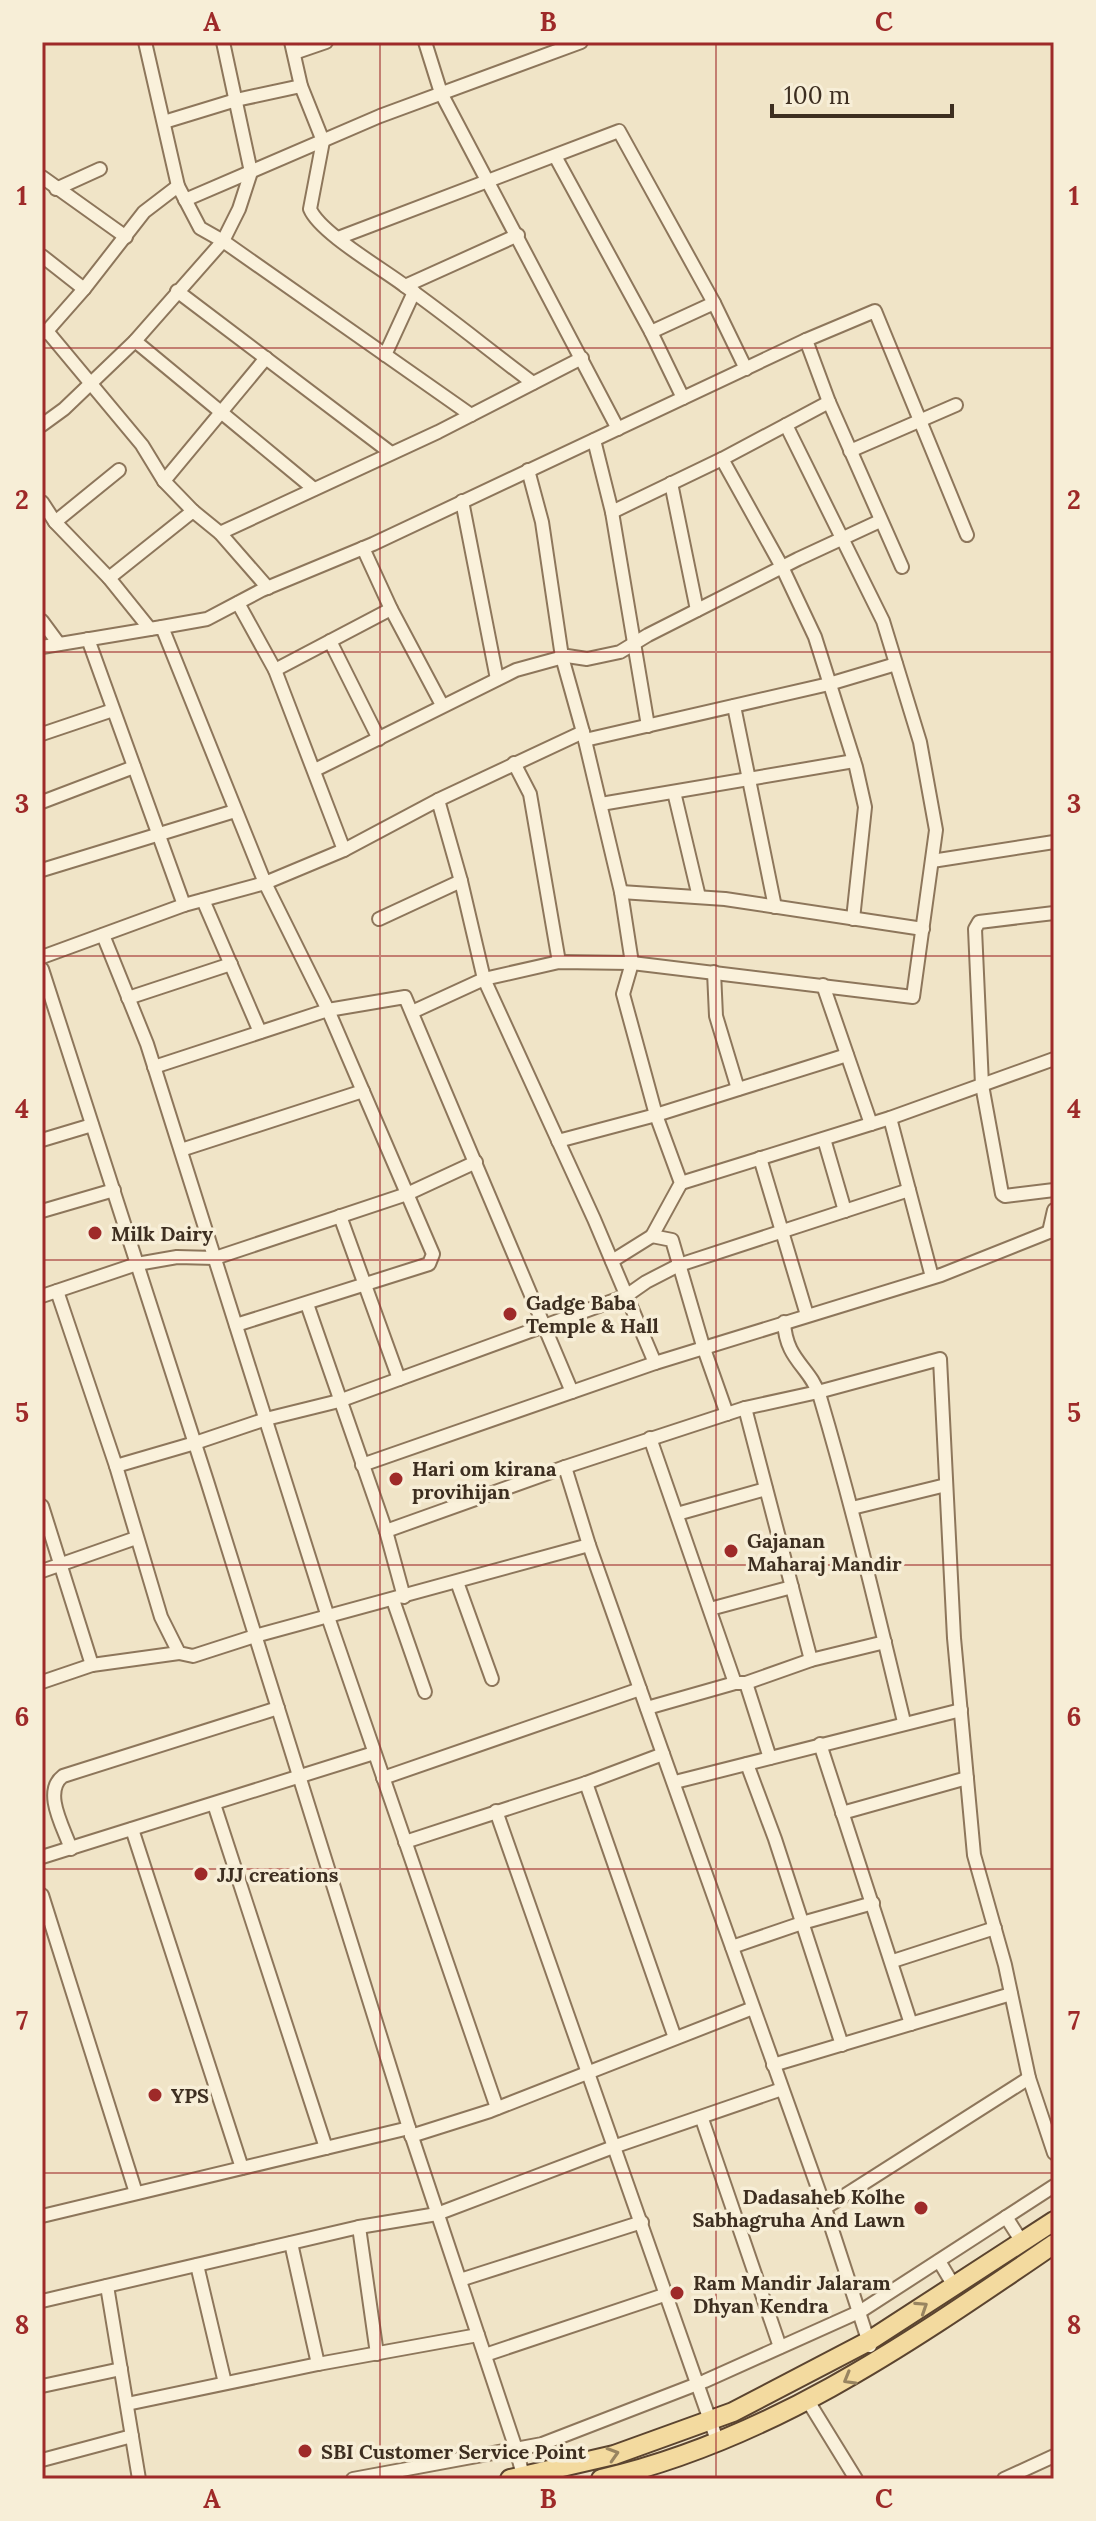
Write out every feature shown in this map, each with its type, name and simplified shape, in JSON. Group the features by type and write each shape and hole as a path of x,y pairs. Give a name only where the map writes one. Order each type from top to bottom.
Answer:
{"main road":[{"path":"519,2478 614,2455 733,2412 869,2341 1054,2221"},
{"path":"601,2479 718,2443 808,2401 875,2364 1054,2244"}],"street":[{"path":"145,42 178,186 200,228 471,415"},
{"path":"42,425 64,409 135,341 223,241 239,209 251,172 223,42"},
{"path":"326,42 293,48 301,86 323,141 310,209 313,216 338,238 533,383"},
{"path":"425,42 441,93 618,429"},
{"path":"185,200 441,93 581,42"},
{"path":"164,122 236,100 301,86"},
{"path":"338,238 615,131 622,134 714,303 746,369"},
{"path":"555,156 651,332 683,398"},
{"path":"56,189 100,169"},
{"path":"42,177 126,237"},
{"path":"178,186 144,212 45,333 142,445 164,481 220,533 268,588"},
{"path":"385,355 410,289 518,235"},
{"path":"42,256 84,289"},
{"path":"177,291 391,453"},
{"path":"651,332 714,303"},
{"path":"42,647 207,619 268,588 363,548 806,340 875,311 967,535"},
{"path":"806,340 829,402 902,567"},
{"path":"135,341 314,489"},
{"path":"164,481 266,358"},
{"path":"220,533 471,415 582,358"},
{"path":"612,512 722,459 829,402"},
{"path":"850,451 956,405"},
{"path":"412,1012 484,979 559,962 632,963 913,997 936,830 920,742 883,621 786,425"},
{"path":"594,440 612,512 648,726"},
{"path":"722,459 782,567 815,637 854,761 865,807 853,919"},
{"path":"55,522 119,470"},
{"path":"528,470 542,522 562,657 621,892 632,963 623,994 656,1115 681,1183"},
{"path":"671,483 697,610"},
{"path":"462,501 497,679"},
{"path":"42,502 55,522 156,628 265,883 328,1010 433,1254 429,1264 236,1325"},
{"path":"109,578 193,511"},
{"path":"315,770 516,670 562,657 587,659 620,652 782,567 880,521"},
{"path":"363,548 391,609 442,705"},
{"path":"238,603 275,670 344,850"},
{"path":"275,670 391,609"},
{"path":"42,621 59,644"},
{"path":"88,639 184,905"},
{"path":"330,641 379,739"},
{"path":"42,957 184,905 265,883 344,850 514,763 584,736 648,726 829,684 896,664"},
{"path":"734,706 775,907"},
{"path":"42,734 113,710"},
{"path":"601,804 854,761"},
{"path":"514,763 530,794 559,962"},
{"path":"42,802 134,767"},
{"path":"674,792 699,897"},
{"path":"438,800 484,979 655,1363"},
{"path":"42,870 235,811"},
{"path":"932,861 1054,842"},
{"path":"379,919 461,881"},
{"path":"621,892 699,897 923,929"},
{"path":"203,900 260,1032"},
{"path":"1054,913 979,922 976,925 982,1085 1002,1194 1054,1190"},
{"path":"103,935 154,1067 328,1617 497,2108"},
{"path":"128,998 231,964"},
{"path":"42,969 195,1443 410,2132 516,2449 519,2478"},
{"path":"714,972 716,1016 738,1089"},
{"path":"823,985 871,1124"},
{"path":"154,1067 328,1010 405,997 572,1392"},
{"path":"558,1141 656,1115 847,1055"},
{"path":"612,1261 652,1236 681,1183 890,1118 1054,1059"},
{"path":"181,1150 363,1091"},
{"path":"890,1118 932,1277"},
{"path":"42,1140 92,1125"},
{"path":"824,1139 845,1211"},
{"path":"760,1158 807,1315"},
{"path":"42,1296 137,1264 177,1257 215,1258 407,1194 476,1162"},
{"path":"42,1211 114,1190"},
{"path":"116,1466 266,1419 339,1401 626,1296 679,1265 909,1190"},
{"path":"362,1465 703,1346 932,1277 1052,1231 1054,1210"},
{"path":"340,1216 399,1379"},
{"path":"652,1236 672,1240 727,1414"},
{"path":"57,1291 116,1466 161,1617 179,1653"},
{"path":"307,1304 386,1531 398,1598 425,1692"},
{"path":"784,1322 789,1351 818,1392 852,1508 904,1722"},
{"path":"386,1531 565,1467 745,1408 940,1359 954,1638 974,1855 995,1928 1029,2078 1054,2153"},
{"path":"745,1408 811,1660"},
{"path":"650,1438 710,1609 770,1758"},
{"path":"565,1467 589,1545 861,2311 875,2364"},
{"path":"852,1508 946,1485"},
{"path":"677,1514 766,1489"},
{"path":"42,1506 92,1665"},
{"path":"42,1571 136,1538"},
{"path":"42,1682 92,1665 179,1653 193,1656 255,1636 589,1545"},
{"path":"457,1582 492,1679"},
{"path":"710,1609 792,1587"},
{"path":"647,1708 741,1683 811,1660 885,1642"},
{"path":"383,1778 640,1689"},
{"path":"71,1849 53,1791 58,1779 278,1708"},
{"path":"675,1782 961,1710"},
{"path":"820,1744 911,2024"},
{"path":"42,1857 374,1753"},
{"path":"405,1842 586,1783 663,1754"},
{"path":"747,1764 842,2045"},
{"path":"842,1813 967,1778"},
{"path":"586,1783 675,2038"},
{"path":"214,1804 326,2148"},
{"path":"496,1811 590,2071 718,2443"},
{"path":"132,1829 242,2168"},
{"path":"42,1895 136,2193"},
{"path":"732,1947 873,1903"},
{"path":"893,1961 995,1928"},
{"path":"773,2065 1011,1994"},
{"path":"42,2216 326,2148 410,2132 497,2108 753,2008"},
{"path":"825,2208 1029,2078"},
{"path":"42,2301 359,2227 437,2214 616,2146 782,2089"},
{"path":"702,2119 780,2347"},
{"path":"353,2479 542,2444 698,2384 861,2311 1054,2186"},
{"path":"1006,2217 1022,2242"},
{"path":"460,2280 642,2222"},
{"path":"359,2227 377,2354"},
{"path":"291,2243 318,2364"},
{"path":"939,2261 954,2286"},
{"path":"197,2265 225,2383"},
{"path":"107,2286 139,2479"},
{"path":"485,2355 667,2294"},
{"path":"127,2404 318,2364 478,2335"},
{"path":"42,2386 121,2369"},
{"path":"808,2401 856,2479"},
{"path":"42,2460 132,2436"},
{"path":"1004,2479 1054,2456"}],"place":[{"name":"Milk Dairy","path":"95,1233"},
{"name":"Gadge Baba Temple & Hall","path":"510,1314"},
{"name":"Hari om kirana provihijan","path":"396,1479"},
{"name":"Gajanan Maharaj Mandir","path":"731,1551"},
{"name":"JJJ creations","path":"201,1874"},
{"name":"YPS","path":"155,2095"},
{"name":"Dadasaheb Kolhe Sabhagruha And Lawn","path":"921,2208"},
{"name":"Ram Mandir Jalaram Dhyan Kendra","path":"677,2293"},
{"name":"SBI Customer Service Point","path":"305,2451"}]}
